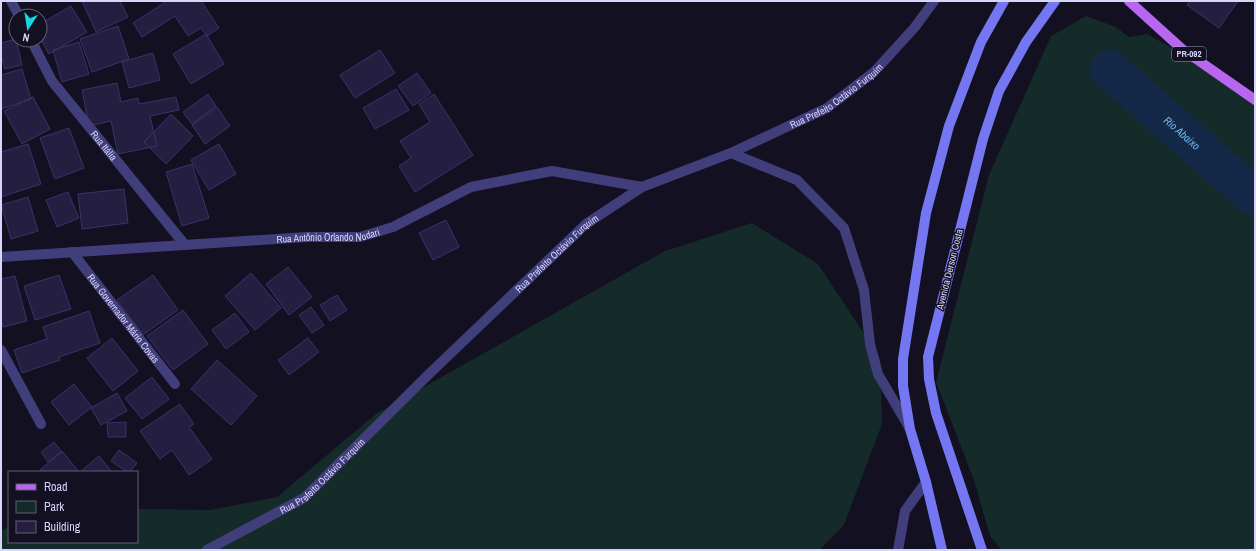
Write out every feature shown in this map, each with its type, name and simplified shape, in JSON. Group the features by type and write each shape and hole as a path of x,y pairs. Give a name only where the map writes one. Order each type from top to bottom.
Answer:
{"main road":[{"path":"942,550 926,482 910,429 903,386 903,359 926,213 949,126 981,42 1004,1"},
{"name":"Avenida Derson Costa","path":"982,550 936,413 929,378 928,357 979,153 999,91 1026,42 1054,1"},
{"name":"PR-092","path":"1129,1 1182,49 1255,100"}],"street":[{"name":"Rua Prefeito Octávio Furquim","path":"207,550 304,498 429,374 586,224 642,187 731,153 827,108 874,72 915,27 934,1"},
{"name":"Rua Itália","path":"35,48 52,81 185,245"},
{"path":"731,153 798,180 844,228 864,290 870,344 878,374 910,429"},
{"name":"Rua Antônio Orlando Nodari","path":"1,257 306,237 360,237 393,227 471,187 552,171 642,187"},
{"name":"Rua Governador Mário Covas","path":"72,252 175,384"},
{"path":"1,350 41,424"},
{"path":"898,550 905,511 926,482"}],"green space":[{"path":"1086,16 1116,27 1129,37 1147,34 1240,85 1255,100 1255,550 1002,550 990,536 974,480 936,382 989,175 1051,36"},
{"path":"752,223 818,264 880,358 882,424 844,525 819,550 1,550 1,531 8,528 8,543 138,543 138,509 210,510 277,497 376,414 665,251"}],"building":[{"path":"82,1 120,1 128,17 96,32"},
{"path":"167,1 201,1 219,28 207,36 201,28 188,36 175,16 142,37 133,23"},
{"path":"1190,1 1238,1 1219,28 1187,5"},
{"path":"71,6 87,32 49,54 46,48 48,48 48,19"},
{"path":"118,26 129,59 92,72 80,39"},
{"path":"206,34 224,64 191,84 173,54"},
{"path":"8,41 8,48 18,48 22,65 5,69 1,55 1,43"},
{"path":"79,42 89,74 62,82 53,50"},
{"path":"380,50 395,73 355,98 340,75"},
{"path":"153,53 160,80 129,88 122,62"},
{"path":"22,69 31,99 1,109 1,75"},
{"path":"417,73 431,93 413,106 398,86"},
{"path":"117,83 121,102 138,98 139,104 176,97 179,110 150,116 157,146 118,154 111,121 89,126 82,90"},
{"path":"396,89 409,110 375,129 363,108"},
{"path":"208,94 216,106 192,124 183,112"},
{"path":"434,94 473,155 415,192 399,166 411,158 400,141 430,122 419,104"},
{"path":"33,97 50,129 22,144 4,111"},
{"path":"217,107 230,126 205,144 192,125"},
{"path":"171,114 193,136 166,164 144,142"},
{"path":"69,128 84,168 55,179 40,138"},
{"path":"28,144 41,184 1,197 1,152"},
{"path":"219,144 236,174 209,190 191,160"},
{"path":"192,164 209,218 182,226 166,172"},
{"path":"124,189 128,223 82,229 78,194"},
{"path":"68,192 79,218 57,227 46,200"},
{"path":"28,197 38,231 11,239 1,205"},
{"path":"446,220 459,247 433,260 419,233"},
{"path":"288,267 312,297 289,315 266,284"},
{"path":"251,273 281,308 255,330 225,296"},
{"path":"59,275 71,309 35,320 24,286"},
{"path":"153,275 178,310 143,335 117,300"},
{"path":"15,276 27,321 3,327 1,320 1,279"},
{"path":"337,295 347,310 330,321 320,305"},
{"path":"311,307 324,325 312,333 299,315"},
{"path":"183,310 208,344 173,370 147,336"},
{"path":"89,311 100,343 59,357 60,360 22,373 14,350 47,339 43,327"},
{"path":"235,313 249,332 226,349 212,330"},
{"path":"112,338 138,371 113,391 87,358"},
{"path":"308,338 319,352 289,375 278,360"},
{"path":"217,360 257,396 231,425 191,389"},
{"path":"152,377 169,399 142,419 125,398"},
{"path":"74,384 92,407 69,425 51,402"},
{"path":"117,393 127,411 101,425 91,408"},
{"path":"180,404 194,424 189,427 212,459 189,475 172,450 160,459 140,431"},
{"path":"126,422 126,437 108,437 107,423"},
{"path":"54,442 62,452 48,462 41,452"},
{"path":"119,450 137,463 131,471 126,471 111,461"},
{"path":"62,451 78,471 40,471"},
{"path":"99,456 111,471 81,471"}],"waterway":[{"name":"Rio Abaixo","path":"1109,69 1255,197"}]}
